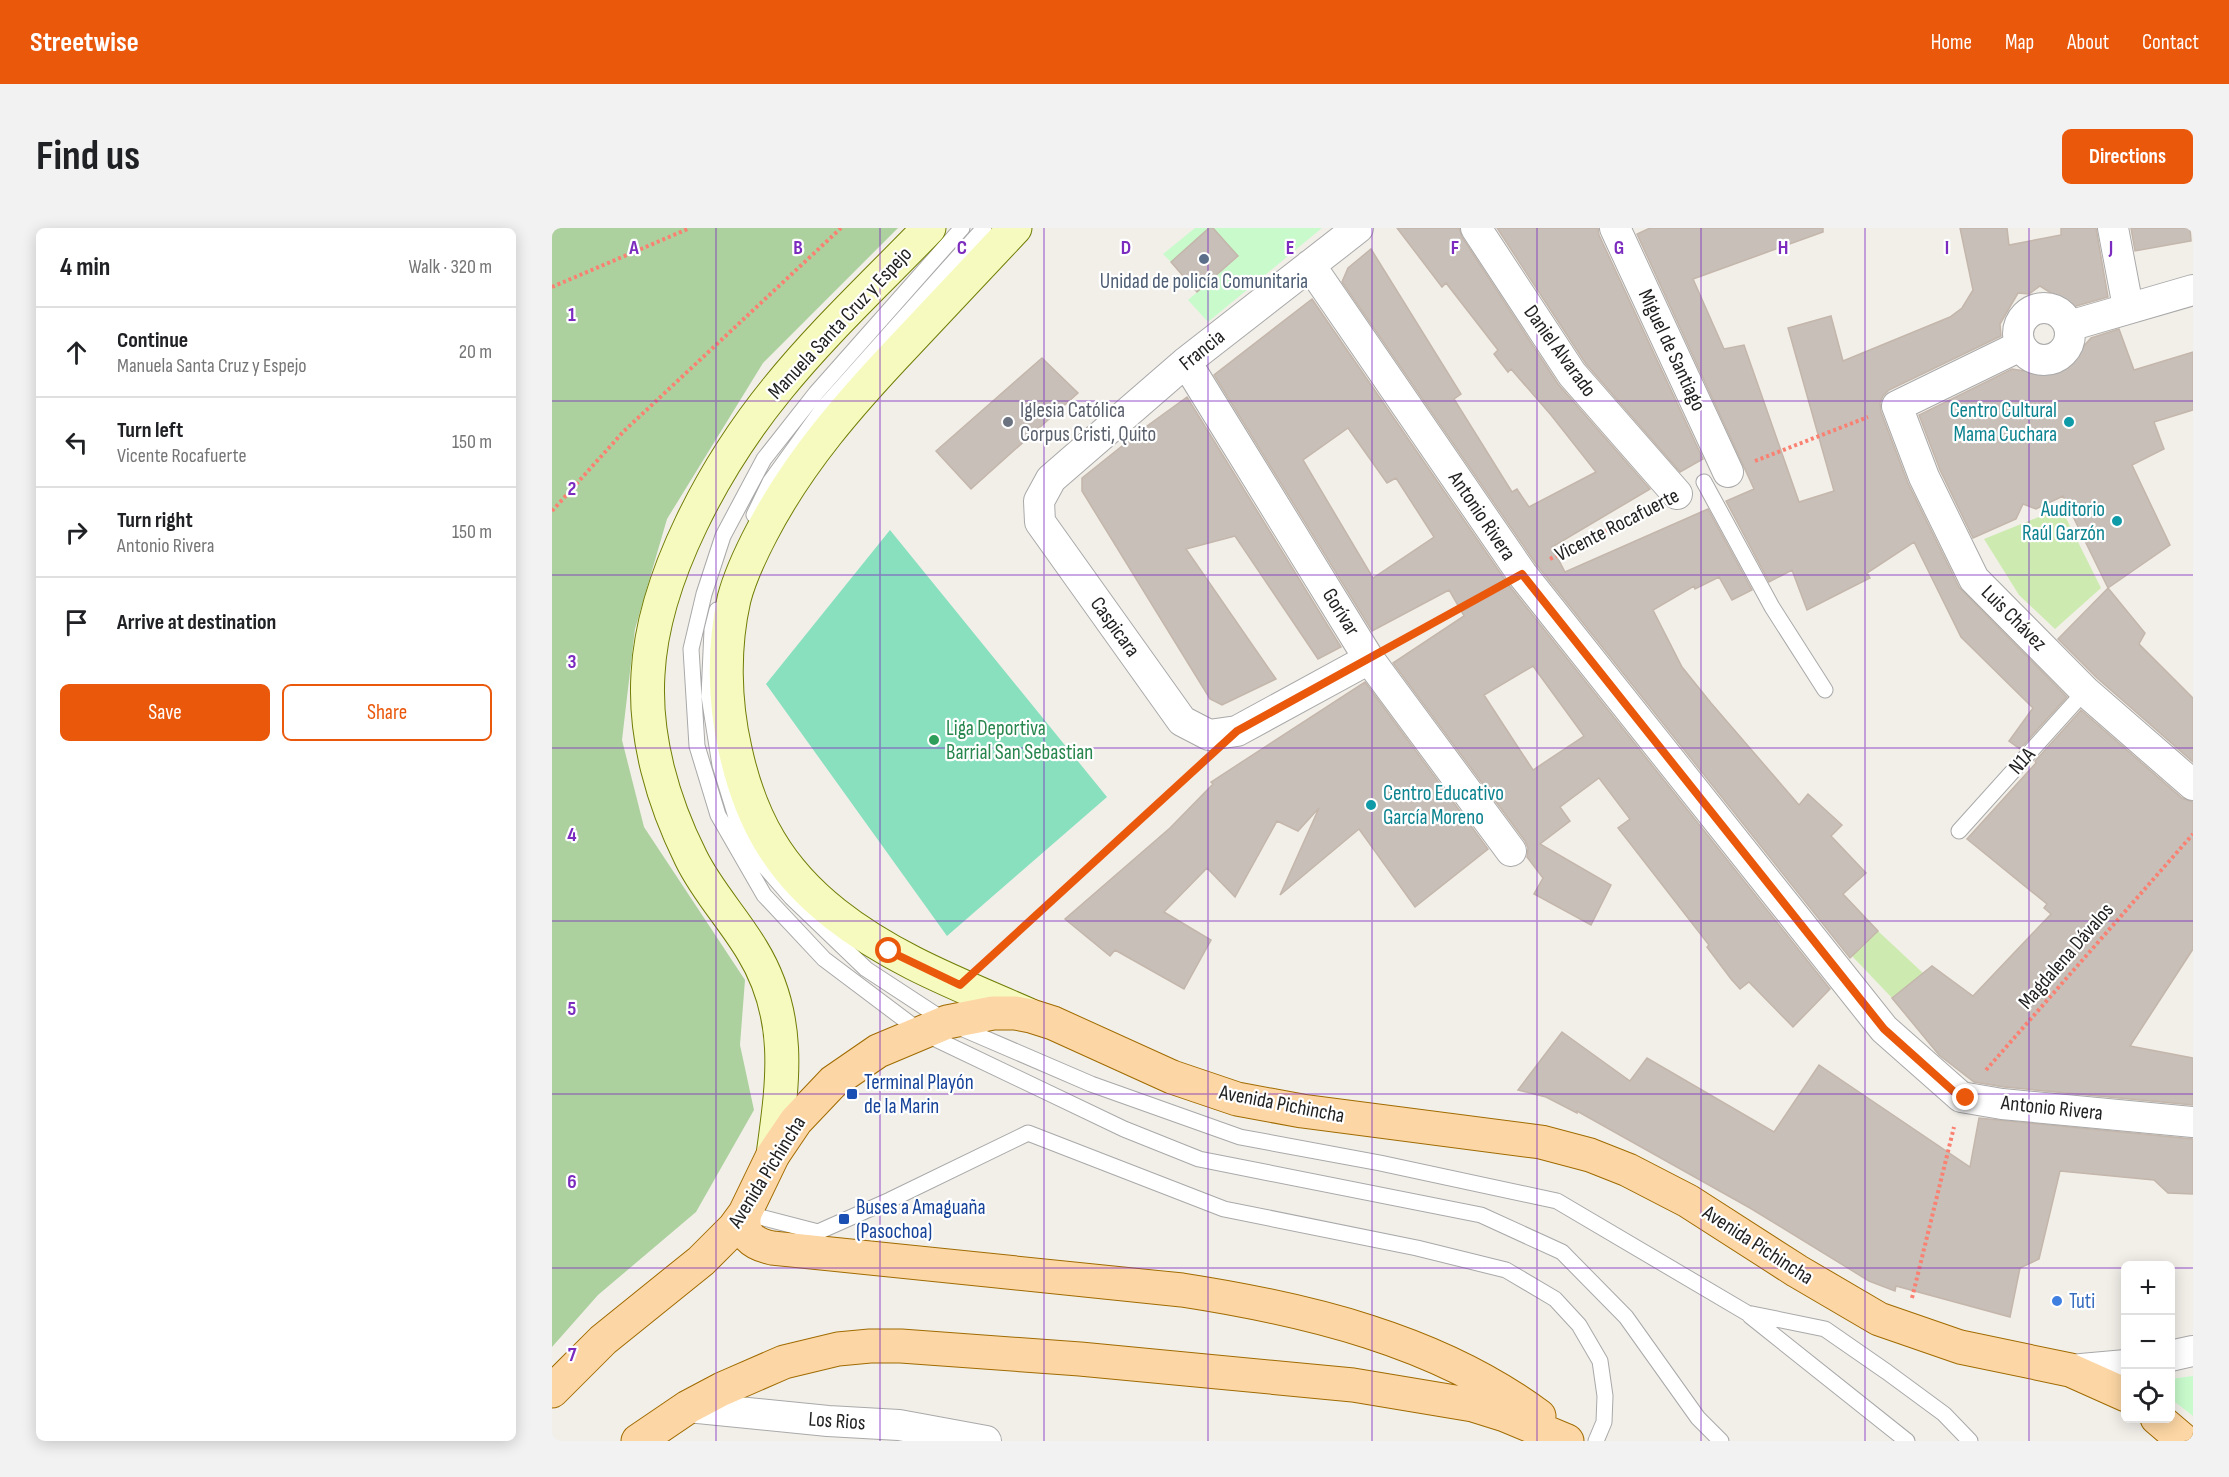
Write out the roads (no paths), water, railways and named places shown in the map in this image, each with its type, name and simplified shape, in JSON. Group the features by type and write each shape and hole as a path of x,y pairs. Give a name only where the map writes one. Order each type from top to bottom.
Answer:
{"main road":[{"name":"Manuela Santa Cruz y Espejo","path":"773,1155 783,1060 778,1010 762,969 692,861 667,801 654,754 649,711 647,675 655,621 682,544 727,459 752,423 801,360 929,228"},
{"path":"1015,228 841,414 803,465 771,514 744,570 734,598 726,679 733,740 747,796 769,843 799,881 837,915 889,951 1031,1016"},
{"name":"Avenida Pichincha","path":"552,1392 603,1340 701,1261 734,1228 745,1213 773,1155 796,1121 833,1082 878,1052 934,1027 993,1013 1015,1013 1053,1023 1172,1077 1237,1099 1302,1111 1541,1142 1590,1155 1628,1170 1688,1201 1797,1272 1879,1319 1960,1347 2070,1370 2121,1393"},
{"path":"745,1213 744,1227 749,1239 772,1248 1182,1290 1244,1299 1302,1313 1396,1342 1456,1366 1500,1389 1574,1441"},
{"path":"638,1441 688,1407 731,1385 792,1359 838,1349 870,1346 901,1346 1080,1359 1353,1385 1473,1405 1516,1419 1567,1441"},
{"path":"2162,1423 2184,1441"}],"street":[{"name":"Francia","path":"1051,479 1186,362 1358,228"},
{"name":"Daniel Alvarado","path":"1476,228 1572,374 1677,494"},
{"name":"Miguel de Santiago","path":"1615,228 1727,473"},
{"path":"2113,228 2128,307 2193,290"},
{"name":"Antonio Rivera","path":"1310,265 1522,574 1884,1029 1961,1098 2193,1122"},
{"name":"Luis Chávez","path":"2128,307 2069,326 2063,316 2054,310 2044,308 2034,310 2025,316 2020,325 2017,336 2020,346 1897,406 1924,477 1974,579 2085,691 2193,785"},
{"name":"Gorívar","path":"1186,362 1369,659 1511,851"},
{"name":"Caspicara","path":"1051,479 1039,501 1040,522 1182,720 1209,735 1237,731 1369,659"},
{"path":"2175,1355 2193,1351"},
{"path":"2070,1370 2121,1365"},
{"name":"Los Rios","path":"688,1407 828,1421 899,1425 986,1441"}],"lane":[{"path":"962,228 816,393 764,459 723,536 704,594 691,649 697,746 718,815 764,895 824,959 934,1027 1124,1129 1199,1159 1481,1215 1562,1252 1626,1317 1698,1418 1721,1441"},
{"path":"984,228 824,407 770,482 732,560 712,630 709,696 720,765 736,817 758,858 791,897 866,969 934,1027 1240,1137 1380,1163 1557,1201 1747,1313 1907,1441"},
{"path":"1727,473 1773,607 1825,690"},
{"name":"N1A","path":"1959,831 2085,691"},
{"path":"745,1213 818,1232 1028,1134 1224,1209 1417,1248 1506,1270 1555,1299 1579,1325 1600,1361 1605,1405 1604,1422 1596,1441"},
{"path":"1747,1313 1826,1329 1944,1414 1970,1441"}],"place":[{"name":"Unidad de policía Comunitaria","path":"1204,259"},
{"name":"Iglesia Católica Corpus Cristi, Quito","path":"1008,422"},
{"name":"Centro Cultural Mama Cuchara","path":"2069,422"},
{"name":"Auditorio Raúl Garzón","path":"2117,521"},
{"name":"Liga Deportiva Barrial San Sebastian","path":"934,740"},
{"name":"Centro Educativo García Moreno","path":"1371,805"},
{"name":"Terminal Playón de la Marin","path":"852,1094"},
{"name":"Buses a Amaguaña (Pasochoa)","path":"844,1219"},
{"name":"Tuti","path":"2057,1301"}]}
